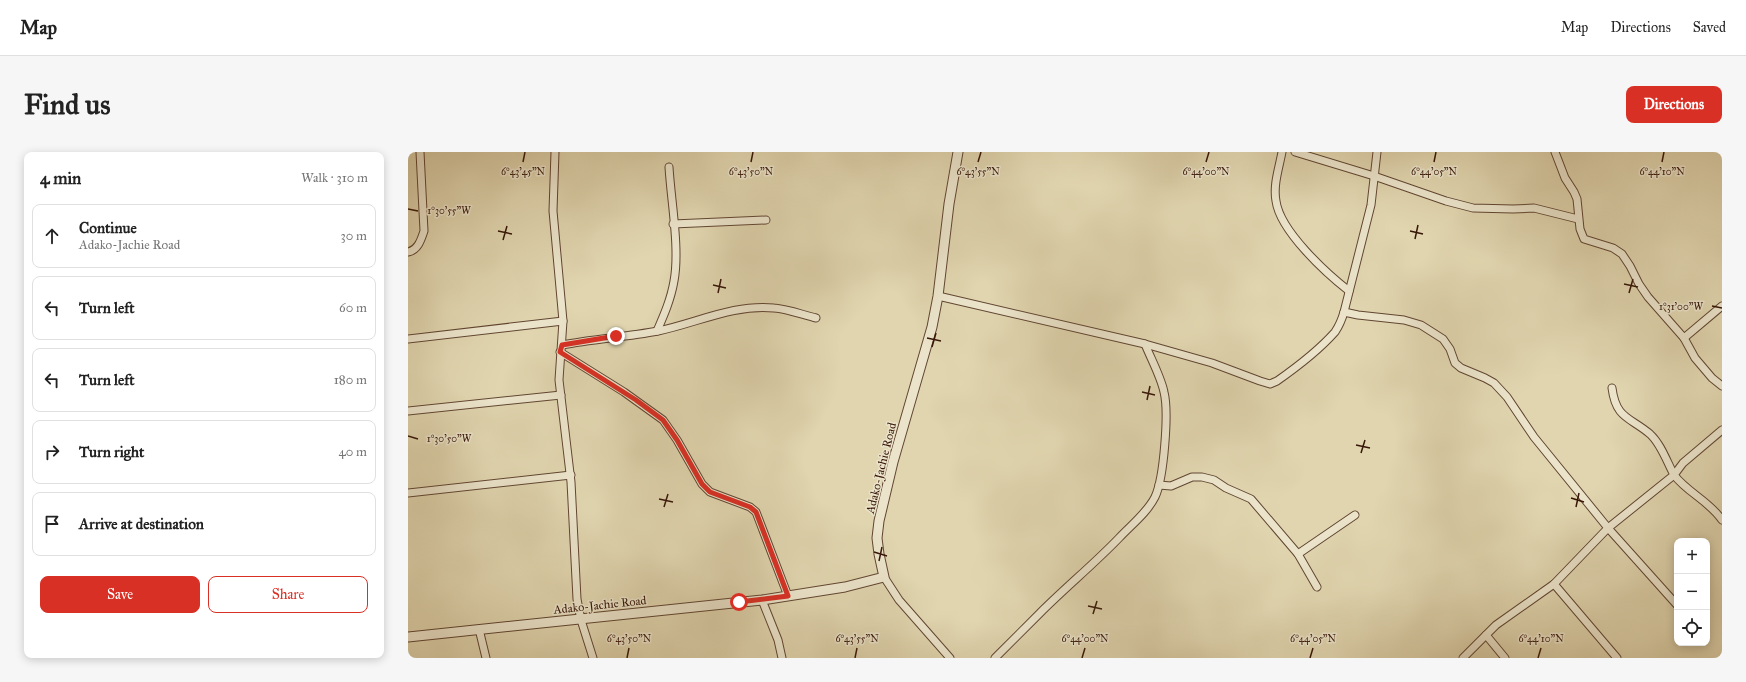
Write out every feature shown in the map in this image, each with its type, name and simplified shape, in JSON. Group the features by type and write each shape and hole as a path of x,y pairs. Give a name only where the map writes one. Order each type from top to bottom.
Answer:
{"street":[{"path":"408,252 412,251 420,243 424,231 420,152"},
{"path":"555,152 553,212 563,321 559,380 571,475 574,519 574,566 577,599 581,620 593,658"},
{"name":"Adako-Jachie Road","path":"408,637 762,600 845,587 884,577 879,554 878,538 884,495 932,327 938,296 943,242 958,152"},
{"path":"1282,152 1275,192 1277,206 1287,225 1313,259 1349,291"},
{"path":"1295,152 1374,176 1446,201 1473,208 1534,208 1578,219"},
{"path":"938,296 1145,344 1212,362 1270,384 1277,381 1298,365 1334,332 1344,312 1371,205 1377,152"},
{"path":"1555,152 1565,178 1577,199 1578,219 1584,238 1613,248 1622,254 1648,297 1684,338 1695,358 1712,378 1722,386"},
{"path":"656,331 668,305 674,281 676,263 669,167"},
{"path":"674,224 766,220"},
{"path":"1684,338 1722,306"},
{"path":"561,349 589,340 674,328 711,315 754,308 776,308 816,318"},
{"path":"1344,312 1404,320 1420,325 1443,339 1450,349 1455,363 1458,366 1494,383 1507,397 1534,438 1608,528 1674,602"},
{"path":"408,339 563,321"},
{"path":"995,658 1040,612 1103,554 1143,513 1155,497 1159,485 1166,420 1166,401 1164,390 1145,344"},
{"path":"561,349 663,420 677,440 702,484 710,492 750,507 756,512 788,596"},
{"path":"1612,388 1614,402 1622,413 1650,434 1674,475 1681,484 1692,494 1706,503 1722,520"},
{"path":"408,411 561,395"},
{"path":"1463,658 1496,625 1554,584 1592,542 1674,475 1683,463 1722,430"},
{"path":"408,493 571,475"},
{"path":"1159,485 1171,486 1192,477 1202,477 1214,480 1226,488 1251,499 1298,554 1317,587"},
{"path":"1298,554 1355,515"},
{"path":"884,577 899,600 950,658"},
{"path":"1554,584 1617,658"},
{"path":"762,600 778,640 782,658"},
{"path":"479,629 486,658"},
{"path":"1486,635 1505,658"}],"route":[{"path":"616,336 562,345 560,352 636,400 663,420 677,440 702,484 710,492 733,502 750,507 756,512 776,568 788,596 739,602"}]}
